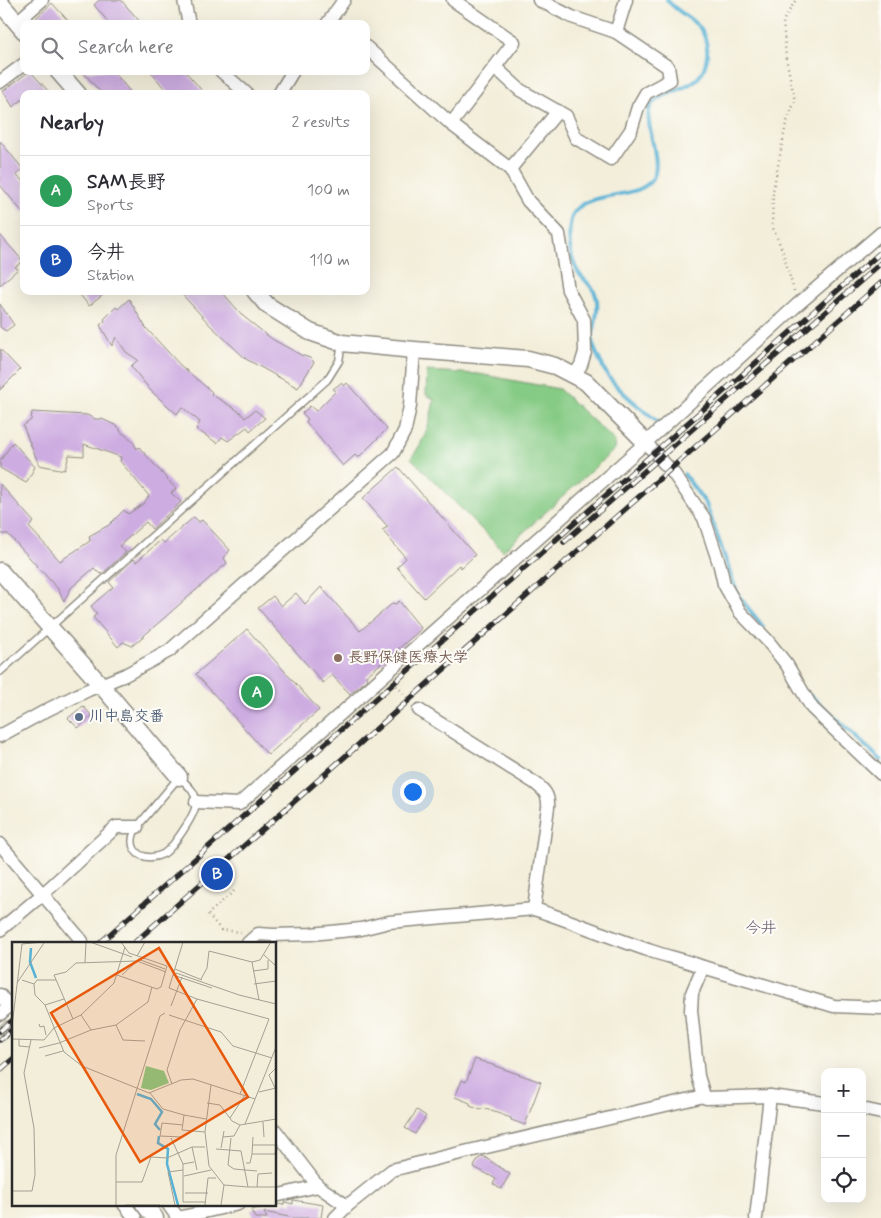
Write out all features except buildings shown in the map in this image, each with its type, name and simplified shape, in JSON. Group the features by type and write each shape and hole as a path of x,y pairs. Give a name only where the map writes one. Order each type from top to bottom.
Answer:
{"street":[{"path":"25,20 42,0"},
{"path":"184,0 188,20"},
{"path":"334,20 344,0"},
{"path":"452,124 514,42 453,0"},
{"path":"496,68 520,90 566,116 576,138 611,159 631,130 638,107 646,93 670,80 668,67 616,32 572,17 539,0"},
{"path":"616,32 622,1"},
{"path":"0,3 20,26"},
{"path":"370,51 452,124 510,169 528,202 559,234 568,290 584,320 585,352 581,365 574,376"},
{"path":"0,82 20,67"},
{"path":"61,75 75,90"},
{"path":"226,75 243,90"},
{"path":"282,90 291,75"},
{"path":"510,169 558,111"},
{"path":"196,802 239,804 881,233"},
{"path":"258,295 267,305 310,332 342,343 528,359 555,366 586,382 674,474 704,518 724,584 740,612 767,640 787,665 812,708 881,774"},
{"path":"0,736 24,721 125,675 169,651 393,453 405,430 410,406 414,350"},
{"path":"0,571 179,777"},
{"path":"419,710 535,783 546,793 548,806 534,908"},
{"path":"0,930 43,894 116,827 136,827"},
{"path":"0,844 82,940 81,942"},
{"path":"253,938 361,929 389,922 534,908 579,923 652,952 687,960 703,967 834,1006 881,1008"},
{"path":"703,967 692,993 691,1010 698,1076 704,1096"},
{"path":"0,995 8,1007"},
{"path":"335,1218 392,1170 704,1096 706,1098 770,1096 821,1102"},
{"path":"756,1218 770,1096"},
{"path":"866,1110 881,1113"},
{"path":"276,1131 318,1186 347,1206"},
{"path":"276,1196 318,1186"},
{"path":"126,1206 135,1218"},
{"path":"146,1206 155,1218"},
{"path":"170,1206 179,1218 230,1206"}],"lane":[{"path":"0,672 327,380 339,361 342,343"},
{"path":"179,777 192,789 196,802 194,811 165,853 152,858 144,857 133,846 132,837 136,827 179,777"}],"path":[{"path":"796,0 783,21 786,58 795,101 786,124 773,191 772,226 782,249 798,305"},
{"path":"385,674 419,710"},
{"path":"234,891 208,914 221,930 253,938"}],"green space":[{"path":"427,371 479,374 559,389 615,441 614,450 503,551 411,458 424,437 433,407 434,399 426,395"}],"waterway":[{"path":"660,424 615,385 597,356 592,339 597,312 596,296 575,265 570,248 569,230 574,214 578,208 587,202 639,189 647,185 653,178 656,162 649,122 650,107 658,99 693,82 698,78 705,65 707,51 703,33 695,23 667,0"},
{"path":"684,474 706,504 738,595 763,627"},
{"path":"811,696 881,760"}],"tunnel":[{"path":"0,1024 12,1039"}],"railway":[{"path":"101,942 881,252"},
{"path":"564,542 881,263"},
{"path":"135,942 881,283"},
{"path":"0,1031 12,1021"},
{"path":"0,1040 12,1030"},
{"path":"0,1070 12,1060"}],"place":[{"name":"長野保健医療大学","path":"338,658"},
{"name":"SAM長野","path":"257,692"},
{"name":"川中島交番","path":"79,717"},
{"name":"今井","path":"217,874"}],"district":[{"name":"今井","path":"761,928"}]}
